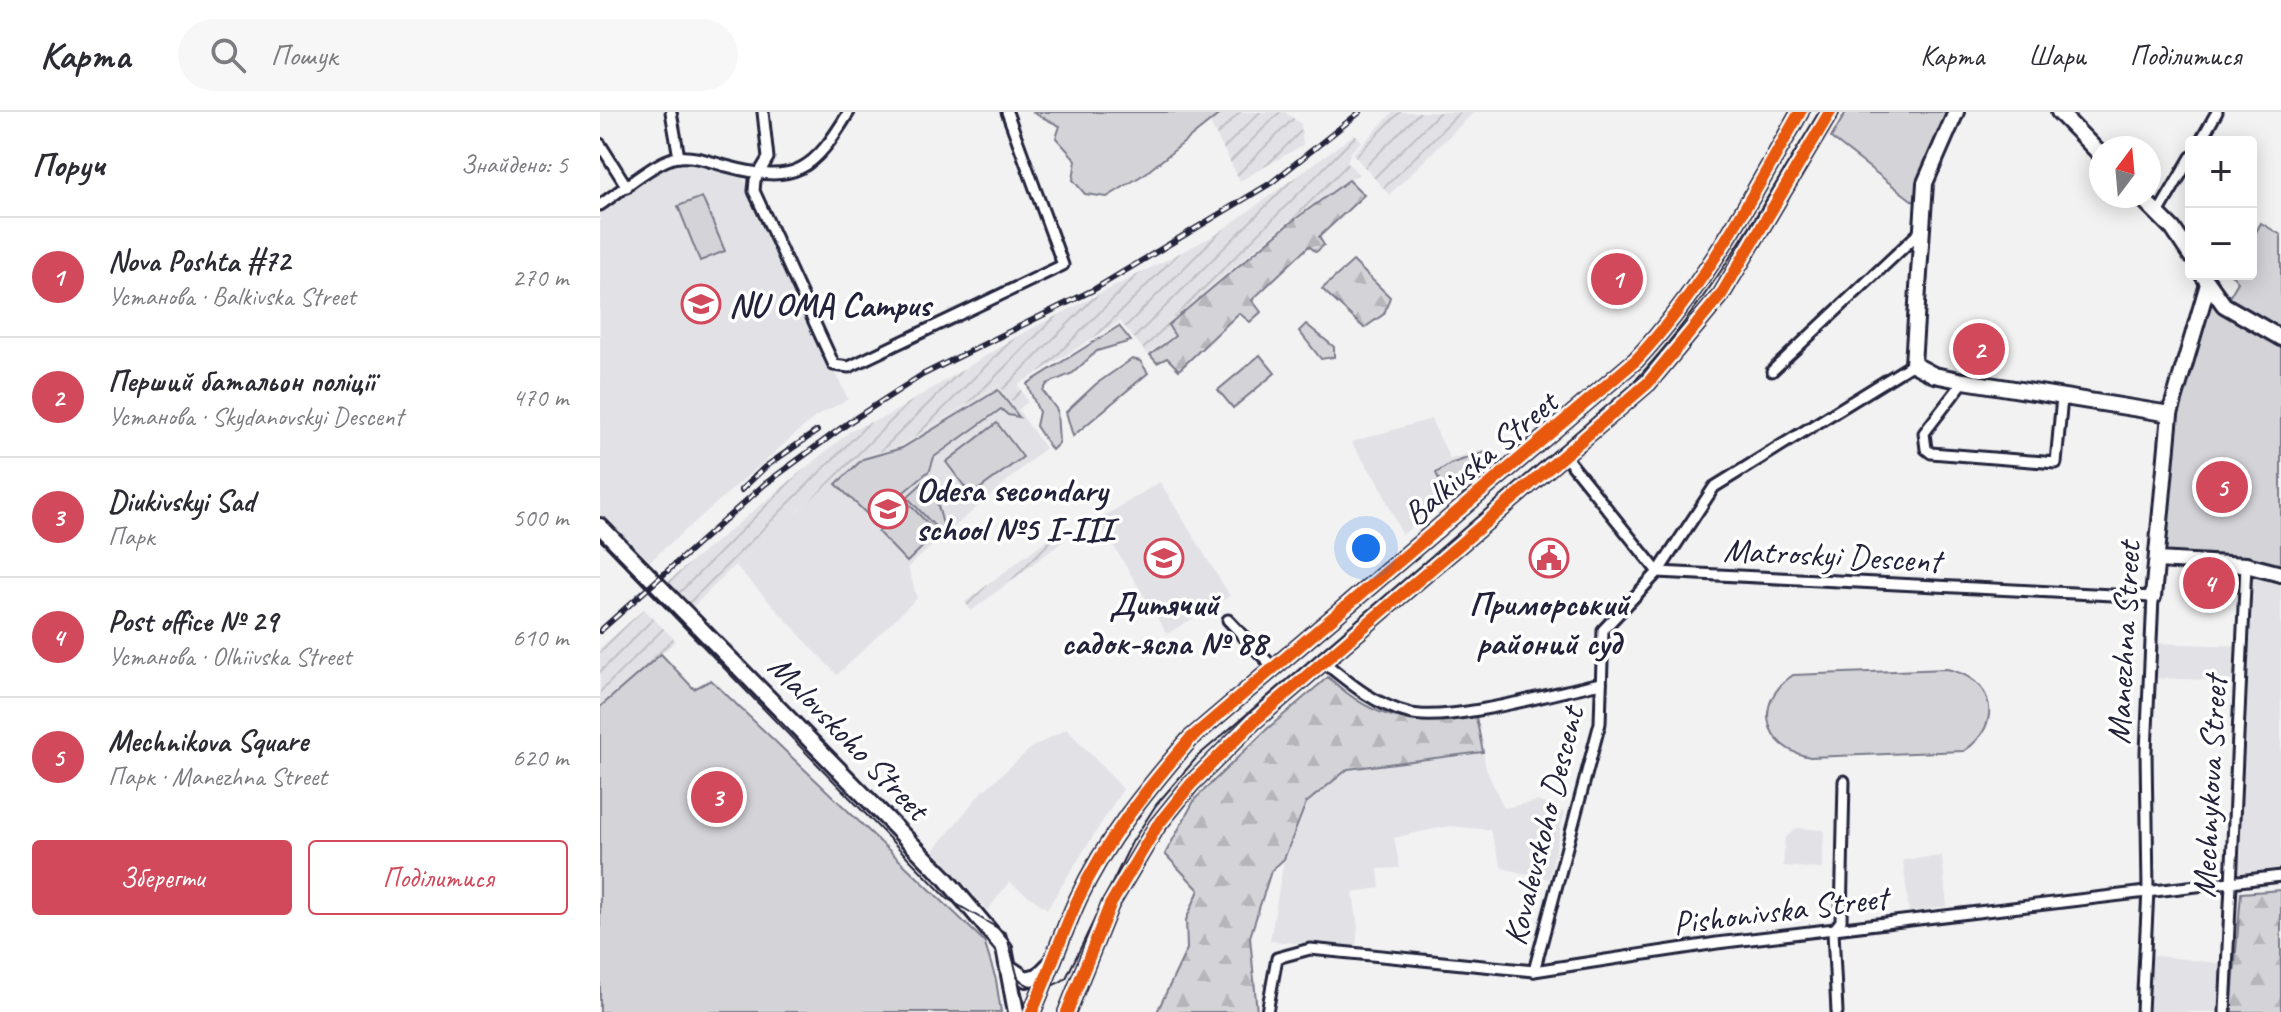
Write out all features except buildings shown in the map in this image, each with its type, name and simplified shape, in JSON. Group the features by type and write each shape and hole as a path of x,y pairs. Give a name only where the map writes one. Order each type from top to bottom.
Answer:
{"main road":[{"name":"Balkivska Street","path":"1032,1012 1079,898 1140,797 1190,739 1272,666 1416,549 1636,360 1667,327 1719,255 1800,112"},
{"name":"Balkivska Street","path":"1067,1012 1110,905 1157,826 1191,784 1232,743 1648,383 1691,335 1729,283 1830,112"},
{"path":"1956,112 1925,183 1913,364 1934,375 1964,381 2170,414"},
{"path":"2059,112 2089,143"},
{"path":"2151,208 2173,229 2185,247"},
{"name":"Manezhna Street","path":"2153,597 2170,414 2205,280"},
{"path":"2206,280 2224,305 2281,338"},
{"name":"Malovskoho Street","path":"600,526 945,878 998,937 1008,967 1016,1012"},
{"path":"2157,560 2246,565 2281,574"},
{"path":"1008,967 1026,979 1038,976 1053,961"}],"street":[{"path":"662,112 674,132"},
{"path":"671,112 679,157"},
{"path":"763,112 768,158 754,184 756,196 834,365 849,367 1063,265 1007,112"},
{"path":"600,205 666,160 679,157 759,175 791,174 816,160 849,112"},
{"path":"2203,136 2217,112"},
{"path":"600,144 627,187"},
{"path":"2157,215 2185,167"},
{"path":"1772,371 1922,230"},
{"name":"Kovalevskoho Descent","path":"1534,971 1600,723 1603,630 1658,572 1714,487 1913,364"},
{"path":"1964,381 1924,433 1926,449 1931,453 2056,463 2062,397"},
{"path":"1564,455 1658,572"},
{"name":"Mechnykova Street","path":"2225,1012 2246,565"},
{"name":"Matroskyi Descent","path":"1658,572 2153,597"},
{"name":"Manezhna Street","path":"2142,1012 2148,890 2147,737 2153,597"},
{"path":"1228,620 1272,666"},
{"path":"1325,663 1355,689 1411,714 1456,714 1601,683"},
{"path":"1837,1012 1833,931 1841,921 1844,781"},
{"name":"Pishonivska Street","path":"1267,1012 1272,971 1277,958 1310,949 1534,971 1717,943 2281,876"}],"shaded area":[{"path":"1222,112 1285,112 1301,124 1303,145 1240,181 1209,121"},
{"path":"1393,112 1474,112 1389,195 1353,154"},
{"path":"1355,134 1362,141 1350,153 1347,162 1358,174 1290,220 1166,324 1174,335 1147,354 1120,321 1018,385 1028,402 1018,410 999,384 900,446 862,456 735,565 693,607 667,582 853,429 887,416 1023,333 1217,234"},
{"name":"NU OMA Campus","path":"672,161 740,171 848,399 815,417 650,561 600,515 600,209"},
{"name":"Odesa secondary school №5 I-III","path":"1000,384 1045,448 908,567 917,598 837,675 735,565 862,456 901,446"},
{"path":"1431,419 1450,459 1487,449 1495,459 1402,535 1379,484 1351,442"},
{"name":"Дитячий садок-ясла № 88","path":"1160,482 1230,596 1167,634 1098,520"},
{"path":"1058,531 1065,540 971,611 965,602"},
{"path":"2247,566 2281,574 2281,876 2232,880"},
{"path":"644,609 676,641 600,707 600,648"},
{"path":"2153,643 2242,646 2240,681 2150,678"},
{"path":"1067,729 1123,789 1047,909 1009,882 988,910 932,853 979,795 1032,747"},
{"path":"1483,752 1486,769 1504,808 1538,801 1564,813 1549,879 1502,868 1490,830 1450,826 1420,832 1394,838 1400,868 1378,869 1380,888 1353,892 1358,927 1356,947 1270,941 1284,859 1306,803 1348,769"},
{"path":"1797,828 1824,830 1822,869 1783,866 1785,838"},
{"path":"1942,856 1947,906 1909,912 1903,860"},
{"path":"2149,955 2226,964 2223,1012 2146,1012"}],"green space":[{"path":"1032,112 1222,112 1146,173 1107,197 1085,194 1073,180 1076,160 1056,138 1060,126"},
{"path":"1846,112 1952,112 1914,202 1831,138"},
{"path":"1349,180 1364,195 1319,237 1324,245 1316,252 1309,246 1252,300 1261,312 1250,322 1239,313 1179,370 1167,358 1157,363 1150,355 1175,336 1168,325 1291,222"},
{"path":"702,197 725,251 700,261 678,206"},
{"path":"2261,223 2281,235 2281,332 2228,299 2238,282 2236,280 2257,280 2257,230"},
{"path":"1353,261 1390,297 1384,314 1364,328 1322,289"},
{"path":"2215,295 2281,338 2281,574 2157,560 2170,414 2202,299"},
{"path":"1306,324 1334,347 1334,357 1321,359 1299,331"},
{"path":"1119,326 1131,341 1097,351 1073,373 1047,384 1043,391 1057,410 1059,443 1052,450 1036,426 1039,412 1027,384"},
{"path":"1260,355 1275,373 1233,408 1218,390"},
{"path":"1132,359 1140,361 1148,373 1073,436 1066,412 1096,384"},
{"path":"998,390 1019,417 1008,415 1001,409 934,457 930,470 872,519 836,484 863,459 902,448"},
{"path":"997,423 1023,457 971,495 946,462"},
{"path":"1486,452 1490,459 1446,494 1436,473 1450,464"},
{"path":"930,476 944,528 940,532 907,497"},
{"path":"908,503 937,533 907,562 878,532"},
{"path":"661,654 694,689 711,680 984,941 996,980 1001,1012 600,1012 600,707"},
{"path":"1947,669 1976,682 1988,704 1989,716 1985,728 1964,751 1810,757 1782,744 1769,723 1768,710 1772,698 1793,675"},
{"path":"1328,677 1364,704 1396,717 1432,720 1476,717 1483,752 1348,769 1306,803 1284,859 1271,871 1250,937 1257,1012 1157,1012 1187,949 1186,920 1199,890 1165,854 1195,799 1267,729"},
{"path":"2281,890 2281,1012 2231,1012 2241,893"}],"tram line":[{"path":"1017,977 1035,987 1054,985 1066,978 1132,842 1156,805 1198,756 1629,387 1708,290 1819,112"},
{"path":"600,540 948,899 1006,933 1027,1012"}],"railway":[{"path":"600,631 765,484 851,421 922,375 1093,290 1271,183 1360,112"},
{"path":"741,490 765,467 817,431"}],"cycle path":[{"path":"1032,1012 1072,913 1101,856 1143,796 1190,739 1636,360 1705,272 1800,112"},
{"path":"1067,1012 1110,905 1157,826 1191,784 1253,722 1648,383 1721,295 1830,112"}],"place":[{"name":"Nova Poshta #72","path":"1617,279"},
{"name":"NU OMA Campus","path":"701,304"},
{"name":"Перший батальон поліції","path":"1979,349"},
{"name":"Mechnikova Square","path":"2222,487"},
{"name":"Odesa secondary school №5 I-III","path":"888,509"},
{"name":"Дитячий садок-ясла № 88","path":"1164,558"},
{"name":"Приморський районий суд","path":"1549,558"},
{"name":"Post office № 29","path":"2209,583"},
{"name":"Diukivskyi Sad","path":"717,797"}]}
